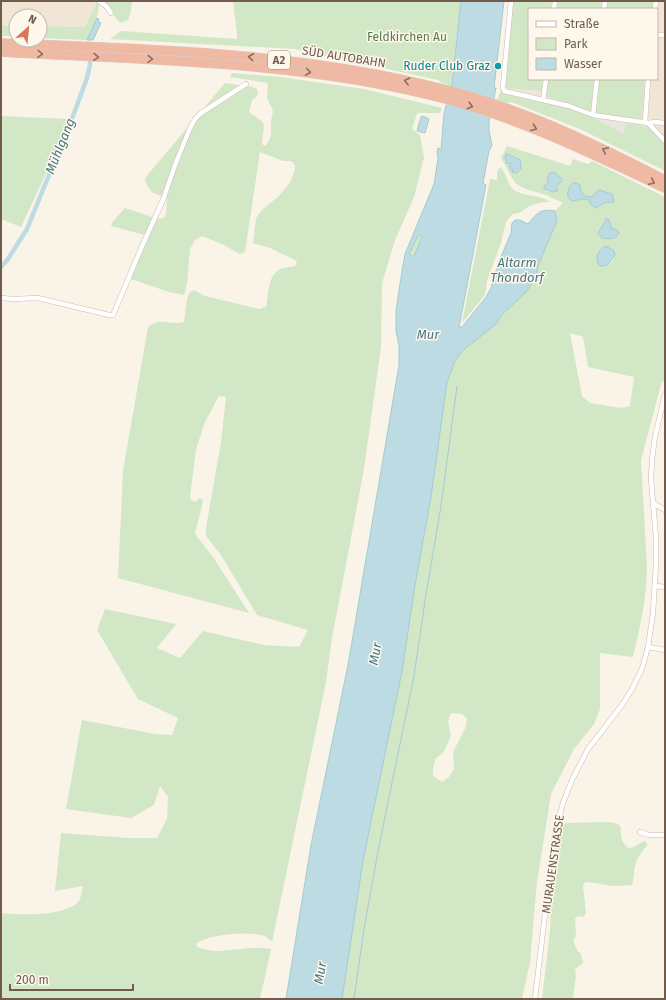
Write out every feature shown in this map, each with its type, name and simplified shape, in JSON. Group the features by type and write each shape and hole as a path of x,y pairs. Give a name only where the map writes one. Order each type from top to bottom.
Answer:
{"highway":[{"name":"SÜD AUTOBAHN","path":"1,43 243,56 296,62 387,76 564,132 665,180"},
{"name":"SÜD AUTOBAHN","path":"1,52 111,57 286,70 444,94"},
{"name":"SÜD AUTOBAHN","path":"498,111 665,188"}],"street":[{"path":"99,1 107,6 111,13"},
{"path":"511,1 503,88 504,91 568,106 593,115 647,123 665,123"},
{"path":"543,100 546,80"},
{"path":"593,115 597,80"},
{"path":"648,80 647,123 665,141"},
{"path":"1,298 38,298 113,315 163,200 177,159 195,119 201,113 246,84"},
{"name":"MURAUENSTRASSE","path":"535,999 556,825 561,808 572,780 588,749 631,691 642,669 648,647 656,586 656,545 651,479 652,459 655,437 665,394"},
{"path":"653,503 665,510"},
{"path":"656,586 665,587"},
{"path":"648,647 665,650"},
{"path":"640,832 649,835 665,835"}],"shaded area":[{"path":"1,1 100,1 99,3 97,2 85,27 48,26 48,8 8,8 8,26 1,26"},
{"path":"511,1 665,1 665,144 649,127 594,118 570,108 500,92"},
{"path":"594,118 626,122 623,133"}],"green space":[{"path":"106,1 132,1 128,20 120,23 106,5"},
{"name":"Feldkirchen Au","path":"233,1 461,1 451,86 438,80 295,49 110,39 121,31 237,39"},
{"path":"513,1 552,1 551,8 528,8 528,80 543,80 542,91 506,88"},
{"path":"556,1 602,1 601,8 555,8"},
{"path":"606,1 653,1 652,8 606,8"},
{"path":"97,2 99,3 98,14 87,40 48,38 48,26 85,27"},
{"path":"1,26 8,26 8,36 1,36"},
{"path":"232,73 280,77 364,89 442,108 440,113 417,113 412,129 420,135 424,158 414,197 395,240 382,283 381,347 364,469 332,638 326,682 272,942 265,936 259,934 230,934 210,938 196,944 197,947 215,951 252,948 271,949 260,999 1,999 1,913 42,914 64,910 73,906 79,901 83,886 55,891 61,833 128,838 157,838 167,819 168,797 160,786 154,805 131,818 66,809 82,720 155,734 172,735 178,718 138,699 97,630 105,609 176,624 157,648 180,658 203,631 264,645 299,647 308,630 257,615 221,555 206,536 206,528 221,442 226,397 219,396 205,422 196,449 190,496 191,500 195,502 200,498 203,501 195,534 213,557 249,613 118,578 123,471 148,327 157,322 184,322 187,299 190,292 194,290 205,296 259,309 266,307 271,279 274,274 283,268 295,266 297,261 270,248 253,243 256,218 263,209 279,196 291,181 295,169 295,165 291,161 283,161 260,152 245,252 240,254 224,245 202,236 195,240 190,249 187,284 184,295 169,292 131,279 148,236 111,226 113,221 125,208 158,219 164,218 166,215 167,198 152,192 146,183 145,178 225,83 253,87 257,89 258,94 252,100 249,112 262,121 264,125 262,144 265,146 267,144 271,136 271,121 273,112 267,98 268,83 230,77"},
{"path":"547,80 594,80 591,110 589,111 546,96"},
{"path":"598,80 645,80 642,117 639,119 595,113"},
{"path":"500,92 570,108 623,133 626,123 649,127 665,144 665,171 580,129 511,102 507,103 497,100"},
{"path":"1,116 68,119 51,163 21,227 1,219"},
{"path":"507,146 570,166 573,159 588,164 592,161 665,197 665,382 662,381 641,460 647,566 646,589 641,623 633,657 600,653 600,709 594,724 574,749 551,794 537,882 530,962 522,999 342,999 363,861 402,671 415,585 431,497 447,382 455,361 462,351 495,325 536,275 539,263 557,221 555,211 563,203 546,195 525,189 515,183 501,158","holes":["556,173 563,179 553,192 545,191 546,183","580,185 581,191 585,196 591,197 599,190 612,194 609,203 604,203 596,208 591,205 589,200 584,199 576,201","602,248 614,256 612,262 604,266","570,333 583,337 588,367 634,377 630,406 621,408 590,403 582,396","451,713 462,714 467,718 466,727 453,752 454,769 449,777 442,782 433,776 433,768 436,758 443,753 451,736 448,722"]},
{"path":"500,167 514,190 523,194 546,199 550,202 539,203 513,214 506,222 501,243 487,281 485,295 462,323 490,179 497,180 497,172"},
{"path":"419,234 422,237 414,256 411,256 409,254"},
{"path":"609,822 619,825 622,841 629,848 634,847 644,841 647,843 647,846 636,861 632,885 613,886 588,882 584,883 586,913 583,917 578,916 575,919 576,936 573,941 578,952 581,953 583,963 575,969 576,976 573,999 542,999 550,931 550,904 561,826 563,823"}],"water":[{"name":"Mur","path":"461,1 504,1 494,88 496,88 489,122 492,146 489,151 483,183 486,185 459,328 462,327 486,297 491,288 498,264 511,233 512,223 515,220 520,220 528,224 537,214 546,210 555,211 557,221 539,263 536,275 527,291 503,314 495,325 462,351 455,361 447,382 431,497 415,585 402,671 363,861 342,999 286,999 311,845 348,665 399,365 396,311 405,254 434,184 438,159 438,148 441,150 444,113 452,84","holes":["419,234 422,237 414,256 411,256 409,254"]},
{"path":"97,18 99,19 98,22 101,23 93,40 87,40"},
{"path":"423,116 429,119 425,133 417,131 421,117"},
{"path":"506,154 520,160 521,169 516,173 512,172 513,169 511,170 509,167 511,163 507,164 505,157"},
{"path":"552,172 556,173 563,179 557,187 557,191 553,192 544,189 544,186 548,182 547,180 549,174"},
{"path":"573,183 580,185 581,191 585,196 591,197 599,190 612,194 614,202 604,203 596,208 591,205 589,200 584,199 572,201 568,197 568,193 569,187"},
{"path":"607,218 612,229 616,229 619,233 614,238 602,238 598,233"},
{"path":"606,246 614,251 615,255 608,264 600,266 597,257 599,252"}],"waterway":[{"name":"Mühlgang","path":"1,267 8,259 27,229 87,78 90,57"},
{"path":"354,999 364,929 379,846 414,676 441,506 457,386"}],"place":[{"name":"Ruder Club Graz","path":"498,66"}],"water label":[{"name":"Altarm Thondorf","path":"517,270"}]}
